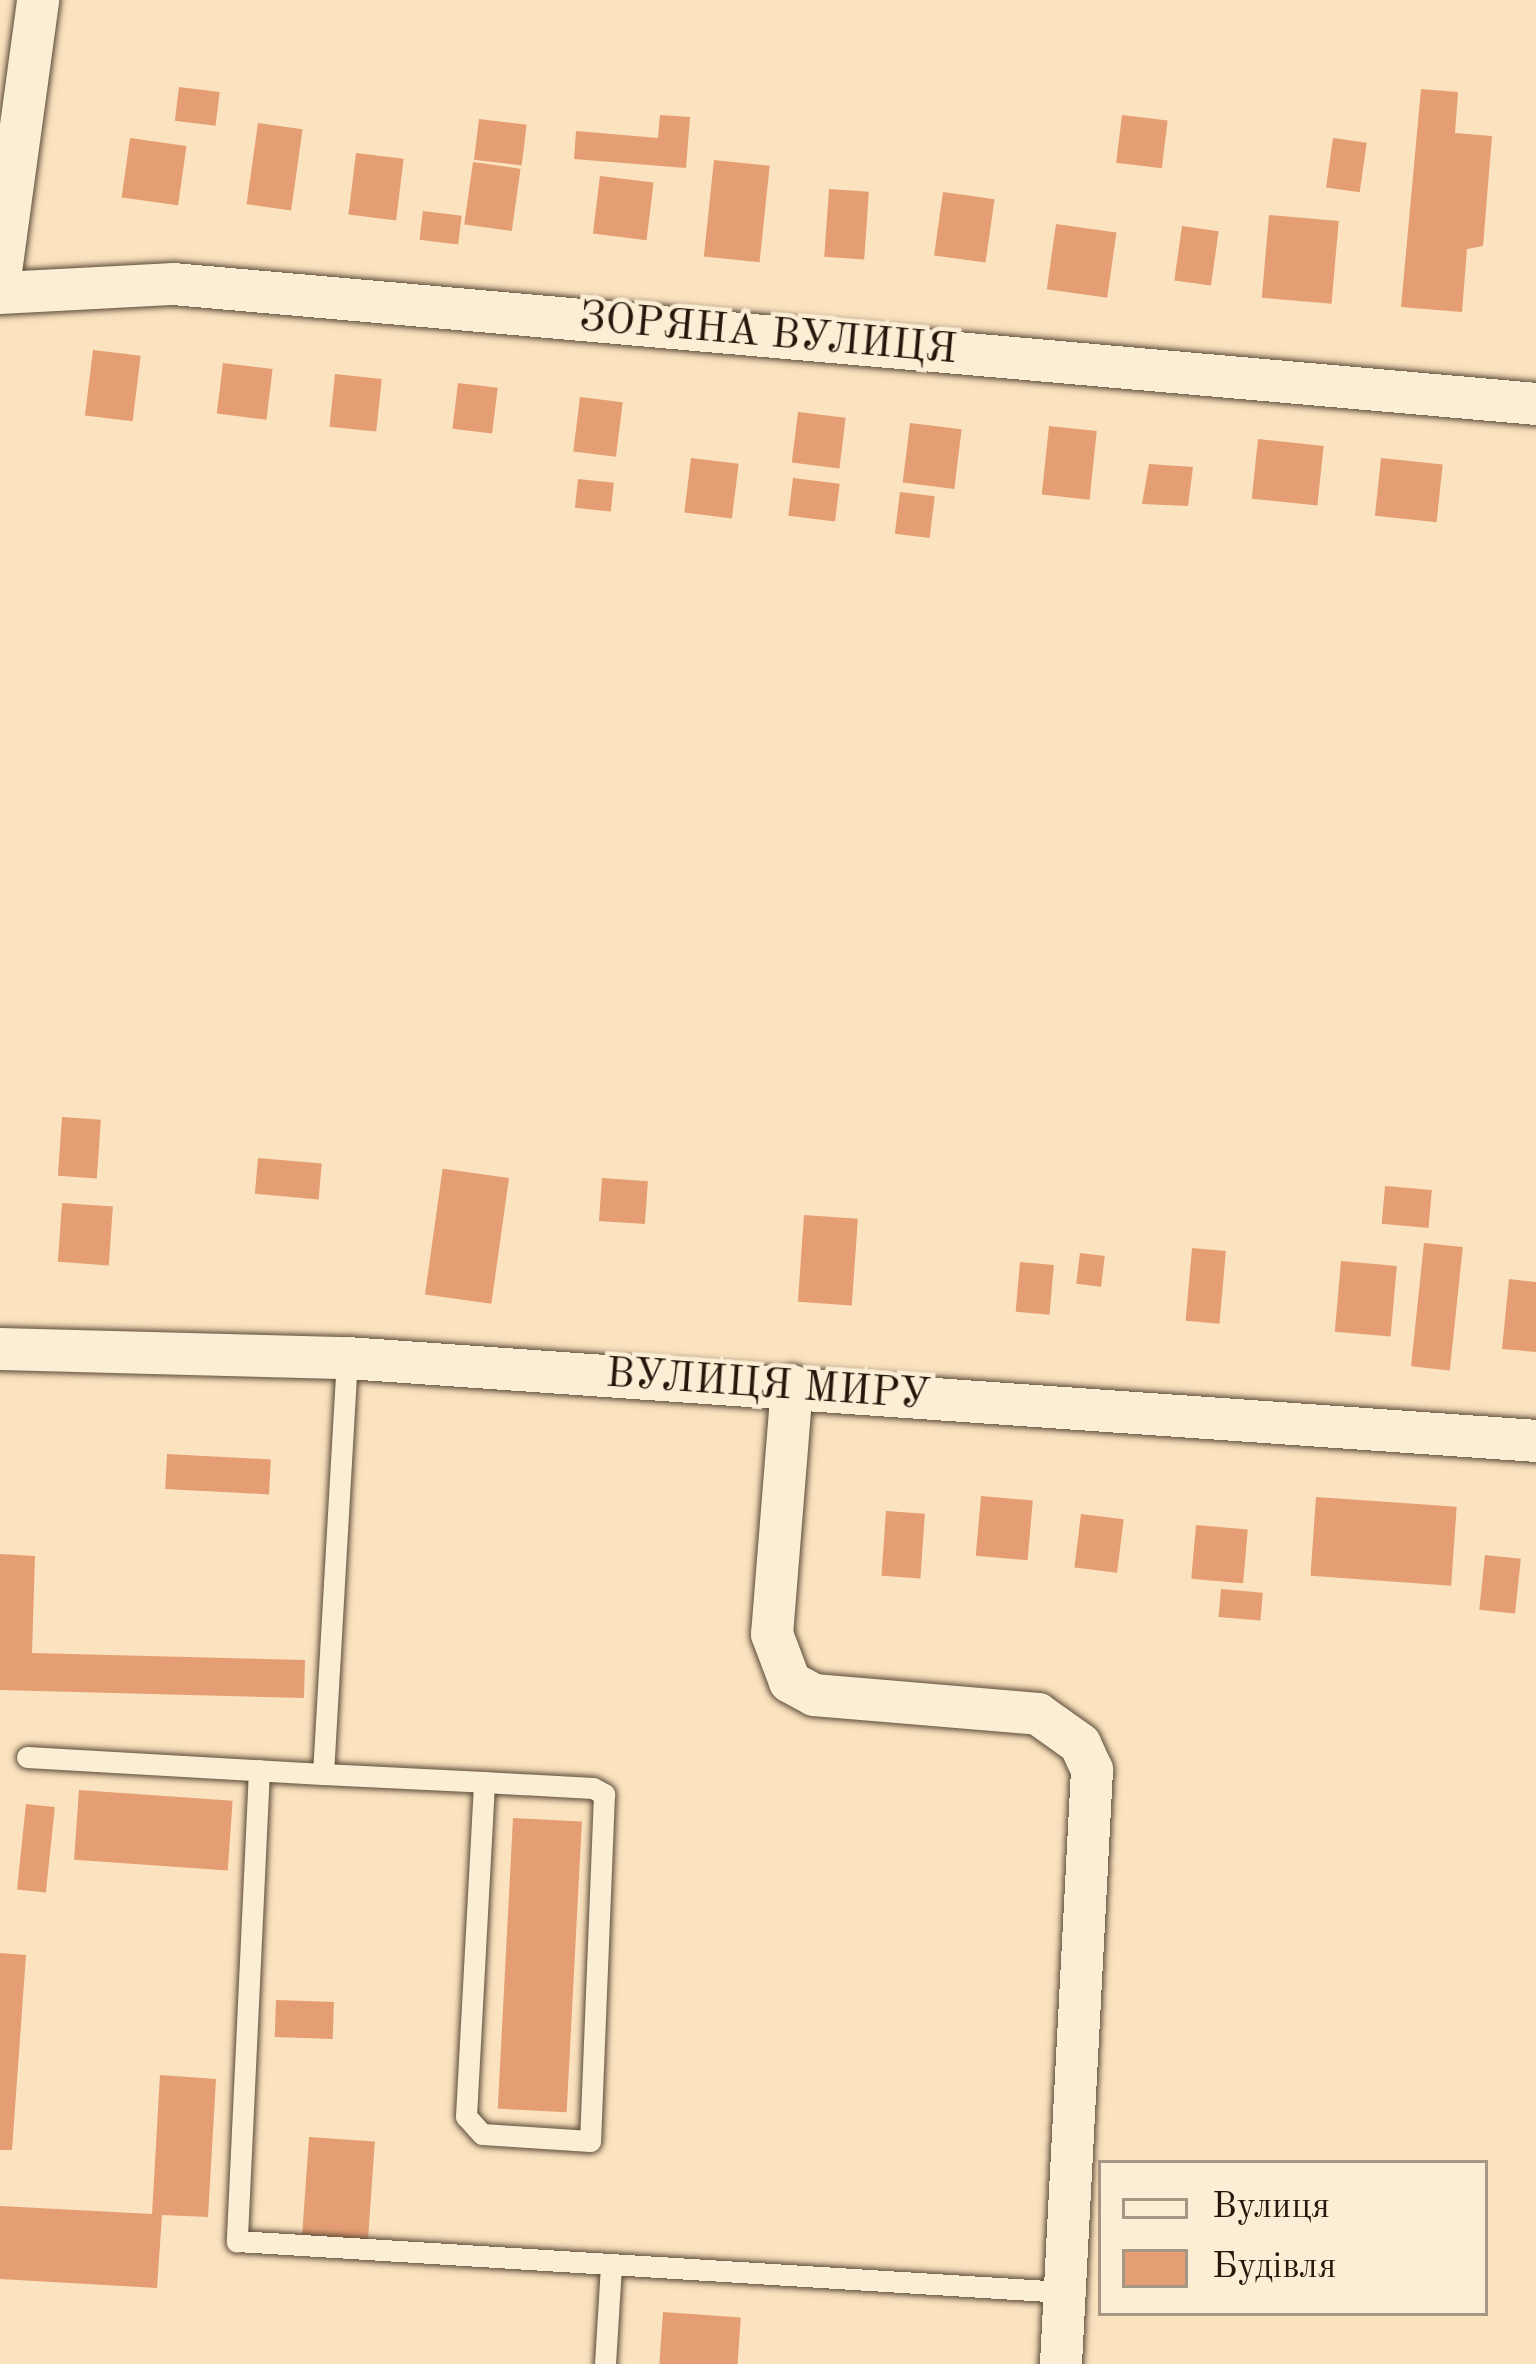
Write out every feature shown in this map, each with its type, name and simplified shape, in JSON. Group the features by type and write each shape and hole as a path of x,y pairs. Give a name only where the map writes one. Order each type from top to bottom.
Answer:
{"street":[{"path":"0,278 38,0"},
{"name":"ЗОРЯНА ВУЛИЦЯ","path":"0,293 173,284 1536,404"},
{"name":"ВУЛИЦЯ МИРУ","path":"0,1348 346,1358 1536,1442"},
{"path":"792,1386 772,1634 790,1682 814,1695 1038,1714 1080,1744 1092,1770 1060,2364"}],"lane":[{"path":"323,1774 346,1358"},
{"path":"27,1757 323,1774 484,1782 592,1788 609,1807 590,2140 482,2134 466,2116 484,1782"},
{"path":"259,1770 237,2241 1064,2292"},
{"path":"605,2364 611,2267"}],"building":[{"path":"179,87 220,92 216,126 175,121"},
{"path":"1421,89 1458,92 1455,133 1492,136 1483,246 1467,249 1462,312 1401,307"},
{"path":"660,115 690,117 686,168 574,159 576,131 658,138"},
{"path":"1122,115 1168,121 1162,168 1116,163"},
{"path":"479,119 527,125 522,166 474,160"},
{"path":"258,123 303,129 291,210 247,204"},
{"path":"130,138 186,146 178,205 122,197"},
{"path":"1333,138 1367,143 1360,192 1326,188"},
{"path":"356,153 404,159 396,220 348,215"},
{"path":"714,160 770,166 760,262 704,256"},
{"path":"473,162 521,169 512,231 464,224"},
{"path":"600,176 654,183 647,240 593,234"},
{"path":"829,189 869,192 864,260 824,257"},
{"path":"943,192 994,199 986,263 934,255"},
{"path":"423,211 462,216 458,245 419,240"},
{"path":"1269,215 1339,221 1331,304 1262,298"},
{"path":"1056,224 1116,232 1107,298 1047,289"},
{"path":"1182,226 1219,231 1211,286 1174,280"},
{"path":"93,350 141,356 133,421 85,416"},
{"path":"223,363 273,369 266,420 217,414"},
{"path":"335,374 382,379 376,432 329,427"},
{"path":"458,383 498,388 492,434 452,429"},
{"path":"580,397 623,402 616,457 573,452"},
{"path":"798,412 846,418 839,468 792,463"},
{"path":"910,423 962,429 954,489 903,483"},
{"path":"1049,426 1097,431 1090,500 1042,495"},
{"path":"1258,439 1324,446 1317,506 1252,499"},
{"path":"691,458 739,464 732,518 684,513"},
{"path":"1381,458 1443,464 1437,522 1375,516"},
{"path":"1149,464 1193,467 1188,506 1142,504"},
{"path":"793,478 840,484 835,521 788,516"},
{"path":"578,479 614,483 611,512 575,508"},
{"path":"900,492 935,496 930,538 895,534"},
{"path":"62,1117 101,1120 97,1179 58,1176"},
{"path":"258,1158 322,1164 319,1199 255,1194"},
{"path":"443,1169 509,1178 491,1304 425,1294"},
{"path":"602,1178 648,1181 645,1224 599,1221"},
{"path":"1385,1186 1432,1190 1429,1228 1382,1224"},
{"path":"62,1203 113,1207 109,1265 58,1262"},
{"path":"804,1215 858,1219 852,1306 798,1302"},
{"path":"1424,1243 1463,1247 1450,1370 1411,1366"},
{"path":"1192,1248 1226,1251 1220,1324 1186,1321"},
{"path":"1080,1253 1105,1256 1101,1287 1076,1284"},
{"path":"1341,1261 1397,1266 1391,1337 1335,1332"},
{"path":"1020,1262 1054,1265 1050,1315 1016,1312"},
{"path":"1509,1279 1536,1282 1536,1352 1502,1349"},
{"path":"167,1454 271,1459 269,1494 165,1489"},
{"path":"981,1496 1033,1501 1028,1560 976,1556"},
{"path":"1316,1497 1457,1507 1451,1586 1310,1576"},
{"path":"886,1511 925,1514 920,1579 881,1576"},
{"path":"1081,1514 1124,1519 1117,1573 1074,1568"},
{"path":"1196,1525 1248,1530 1243,1583 1191,1579"},
{"path":"0,1554 35,1556 32,1653 305,1660 304,1698 0,1690"},
{"path":"1485,1555 1521,1559 1515,1613 1479,1610"},
{"path":"1221,1589 1263,1593 1260,1621 1219,1617"},
{"path":"79,1790 233,1801 228,1871 74,1860"},
{"path":"26,1804 55,1807 46,1893 17,1890"},
{"path":"513,1818 582,1822 567,2112 498,2109"},
{"path":"0,1953 26,1955 12,2150 0,2150"},
{"path":"276,2000 334,2002 333,2039 275,2037"},
{"path":"160,2075 216,2079 208,2217 162,2215 157,2288 0,2279 0,2206 152,2214"},
{"path":"309,2137 375,2142 368,2241 302,2237"},
{"path":"663,2312 741,2317 738,2364 659,2364"}]}
